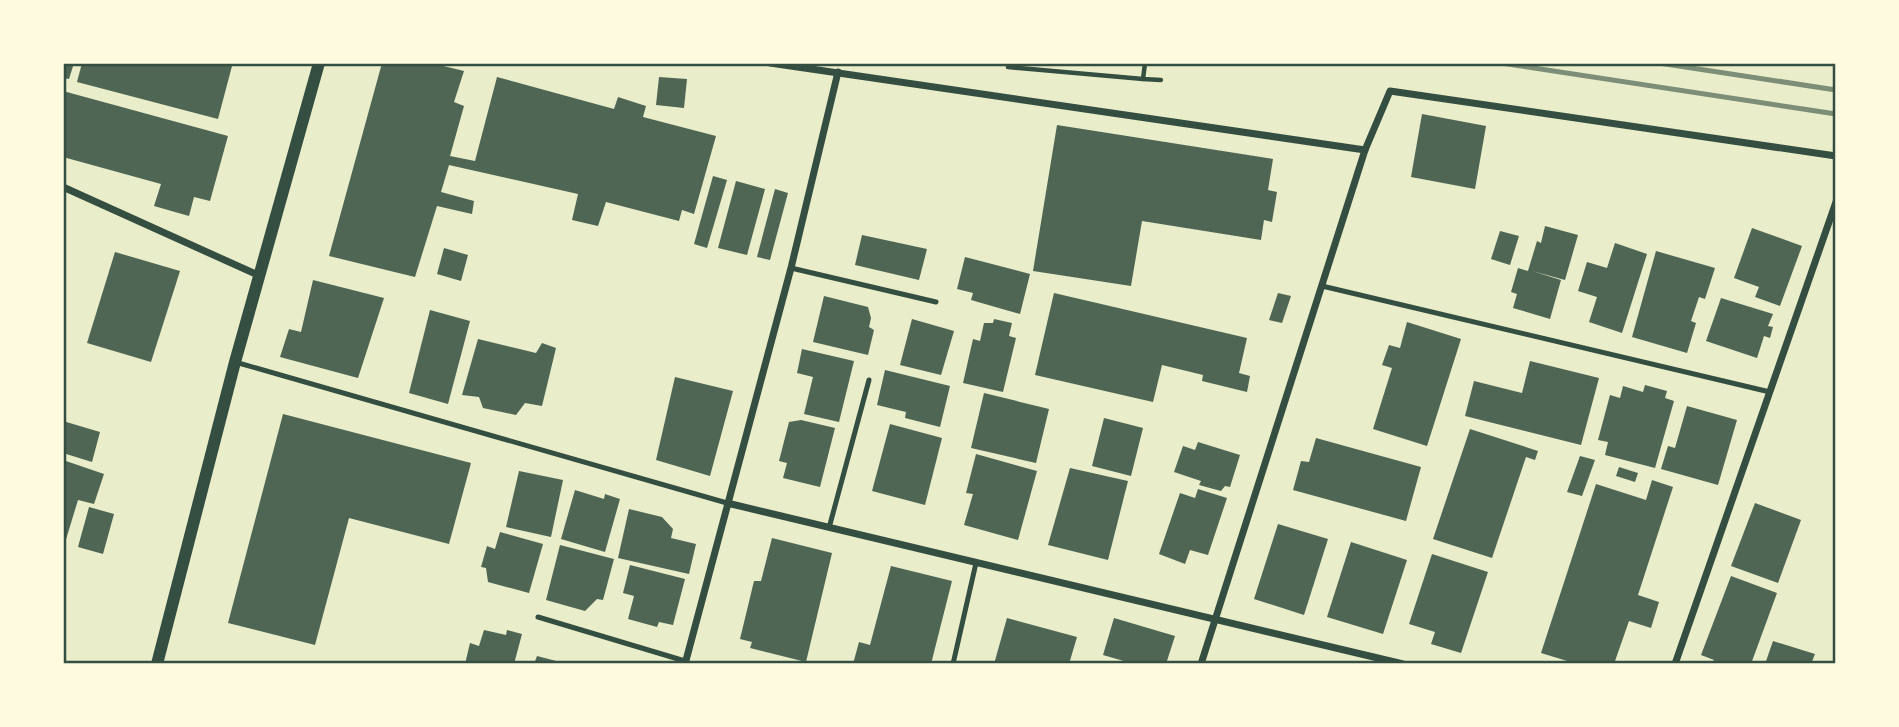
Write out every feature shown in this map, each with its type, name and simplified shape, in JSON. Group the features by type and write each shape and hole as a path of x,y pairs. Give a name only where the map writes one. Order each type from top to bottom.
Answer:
{"street":[{"path":"158,664 235,362 319,63"},
{"path":"770,63 1365,150"},
{"path":"685,663 791,268 838,72"},
{"path":"1201,664 1365,150 1390,91 1836,156"},
{"path":"63,187 260,276"},
{"path":"1675,664 1836,204"},
{"path":"727,503 1403,664"}],"lane":[{"path":"791,268 936,302"},
{"path":"1322,286 1770,392"},
{"path":"235,362 727,503"},
{"path":"829,528 869,380"},
{"path":"953,664 976,563"},
{"path":"538,617 685,663"}],"path":[{"path":"1143,79 1145,63"},
{"path":"1004,66 1161,80"}],"building":[{"path":"63,63 74,63 69,79 63,78"},
{"path":"82,63 222,63 232,66 218,119 77,82"},
{"path":"382,63 431,63 464,71 454,102 464,106 450,156 475,161 497,77 614,109 618,97 646,106 643,117 716,136 694,214 682,210 679,221 606,202 598,226 572,220 578,194 449,165 441,192 474,201 472,214 437,206 415,277 329,256"},
{"path":"659,77 687,79 684,108 656,105"},
{"path":"63,91 228,136 210,201 194,197 189,216 154,206 161,184 63,157"},
{"path":"1422,114 1486,126 1475,189 1411,177"},
{"path":"1057,125 1273,159 1268,190 1277,192 1272,222 1264,220 1261,240 1142,221 1131,286 1033,271"},
{"path":"713,176 727,180 707,248 694,244"},
{"path":"736,181 765,189 747,255 718,248"},
{"path":"775,189 788,193 770,260 757,257"},
{"path":"1545,226 1578,235 1565,280 1532,271 1561,280 1550,319 1513,308 1517,294 1511,292 1518,268 1528,271 1537,241 1541,243"},
{"path":"1752,228 1802,246 1780,306 1755,297 1759,287 1734,278"},
{"path":"1500,231 1519,236 1510,265 1491,259"},
{"path":"862,235 927,249 919,280 855,265"},
{"path":"1615,243 1647,254 1622,333 1589,322 1597,297 1578,291 1587,262 1607,268"},
{"path":"444,248 468,255 461,281 437,274"},
{"path":"1656,251 1715,268 1705,299 1699,297 1691,321 1696,323 1687,353 1632,337"},
{"path":"115,252 180,271 151,362 87,343"},
{"path":"965,257 1030,274 1020,314 971,300 973,293 957,289"},
{"path":"313,280 384,298 358,378 280,357 289,329 301,332"},
{"path":"1054,293 1247,338 1239,373 1250,376 1247,392 1202,381 1203,375 1162,365 1153,402 1035,375"},
{"path":"1278,293 1291,296 1282,323 1269,320"},
{"path":"824,296 868,307 871,318 869,327 874,330 868,355 813,342"},
{"path":"1721,298 1773,314 1768,326 1773,327 1770,338 1764,336 1757,358 1706,341"},
{"path":"430,310 470,321 448,404 409,393"},
{"path":"912,319 954,331 941,375 900,365"},
{"path":"994,319 1012,323 1009,336 1016,338 1003,392 963,383 973,339 980,341 984,323 993,323"},
{"path":"1407,322 1461,339 1427,446 1373,429 1392,368 1382,365 1389,345 1400,348"},
{"path":"478,339 536,353 542,343 556,348 542,406 525,403 516,415 483,408 479,397 462,395"},
{"path":"802,349 854,361 839,422 804,414 813,377 797,373"},
{"path":"1530,361 1599,378 1581,445 1465,416 1474,381 1522,393"},
{"path":"885,370 950,386 940,427 905,418 906,412 877,405"},
{"path":"675,377 733,391 710,476 656,460"},
{"path":"1645,385 1667,391 1665,398 1674,401 1655,468 1605,455 1608,442 1598,440 1610,395 1620,398 1623,386 1643,392"},
{"path":"984,393 1049,409 1036,463 971,448"},
{"path":"1687,406 1737,420 1718,485 1661,469 1668,446 1675,448"},
{"path":"283,414 471,463 449,544 349,518 315,645 228,623"},
{"path":"1104,418 1143,428 1131,476 1092,466"},
{"path":"801,420 835,428 820,487 783,478 787,463 779,461 789,422"},
{"path":"63,421 100,432 92,462 63,453"},
{"path":"890,424 942,438 925,505 872,491"},
{"path":"1470,429 1538,451 1535,460 1526,457 1492,558 1433,539"},
{"path":"1316,438 1421,467 1406,521 1293,490 1301,461 1309,462"},
{"path":"1198,442 1240,455 1230,487 1225,486 1221,491 1199,485 1201,481 1174,472 1183,446 1195,450"},
{"path":"976,454 1037,471 1018,540 964,525 973,494 966,493"},
{"path":"1580,456 1595,460 1582,496 1567,492"},
{"path":"63,460 104,474 94,504 78,500 64,546"},
{"path":"1619,467 1638,473 1635,482 1616,476"},
{"path":"1070,468 1128,481 1108,560 1048,545"},
{"path":"519,471 563,480 551,537 506,527"},
{"path":"1652,480 1673,487 1638,595 1659,602 1651,628 1629,621 1614,664 1577,664 1541,653 1596,484 1646,500"},
{"path":"1198,489 1227,498 1208,555 1190,550 1185,564 1159,554 1180,493 1195,498"},
{"path":"575,490 604,499 605,494 620,499 605,552 561,539"},
{"path":"1755,503 1801,520 1778,583 1731,566"},
{"path":"89,507 114,514 103,554 78,547"},
{"path":"629,509 662,517 673,529 671,538 696,544 689,574 618,558"},
{"path":"1278,524 1328,539 1304,615 1254,599"},
{"path":"500,532 543,544 529,593 488,582 486,568 481,567 487,546 495,549"},
{"path":"772,538 832,553 806,662 750,648 752,642 740,639 754,581 761,581"},
{"path":"1351,542 1407,560 1383,634 1327,617"},
{"path":"560,545 614,559 603,600 597,599 585,611 546,600"},
{"path":"1432,554 1488,572 1461,653 1431,644 1435,632 1409,624"},
{"path":"630,565 685,579 673,625 659,622 657,627 628,619 634,596 623,593"},
{"path":"891,566 952,581 931,664 853,664 859,642 870,645"},
{"path":"1731,576 1777,593 1751,664 1712,664 1714,660 1701,655"},
{"path":"1007,618 1077,637 1069,664 994,664"},
{"path":"1114,618 1175,636 1166,664 1134,664 1103,655"},
{"path":"484,630 506,635 507,630 522,634 514,664 465,664 470,643 479,646"},
{"path":"1773,641 1815,654 1811,664 1765,664"},
{"path":"537,656 564,663 564,664 534,664"}],"railway":[{"path":"1501,63 1836,114"},
{"path":"1659,63 1836,90"}]}
